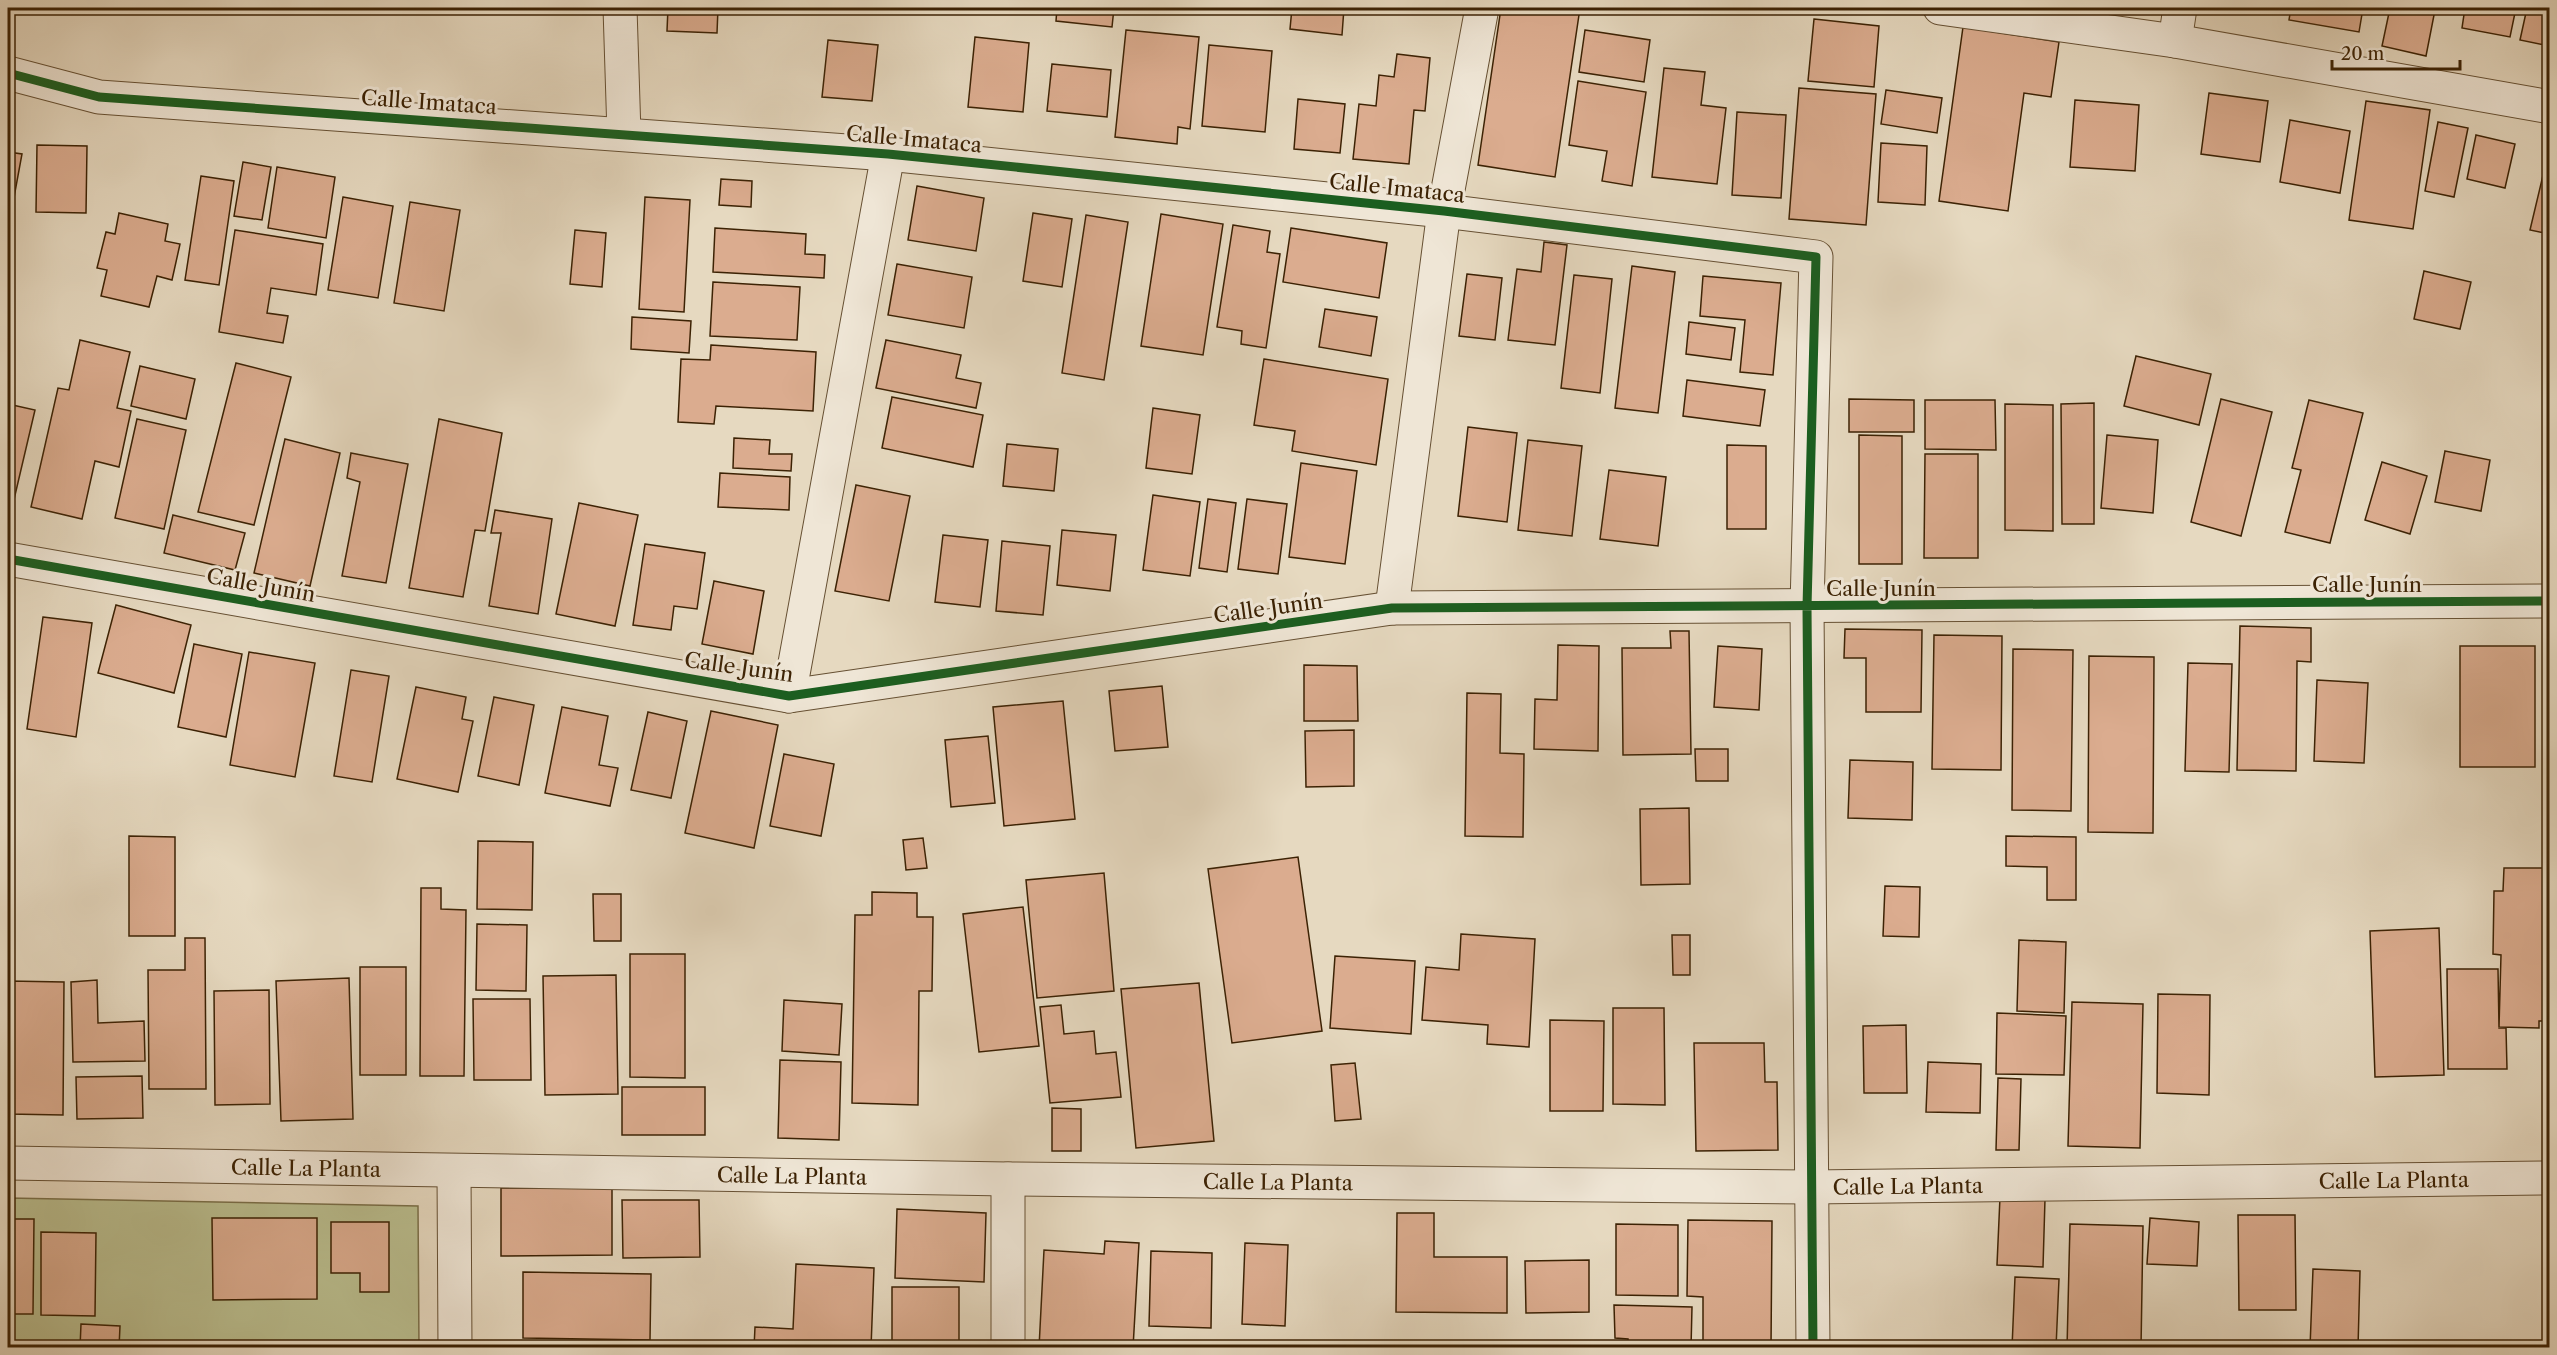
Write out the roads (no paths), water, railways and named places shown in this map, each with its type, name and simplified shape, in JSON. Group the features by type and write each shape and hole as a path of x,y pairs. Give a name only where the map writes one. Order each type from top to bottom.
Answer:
{"street":[{"path":"620,8 624,134"},
{"path":"1392,608 1444,211 1482,8"},
{"path":"1940,8 2175,41 2550,107"},
{"path":"2175,41 2180,8"},
{"name":"Calle Imataca","path":"8,73 99,97 888,154 1444,211 1816,257 1808,607"},
{"path":"789,696 888,154"},
{"name":"Calle Junín","path":"8,559 789,696 1392,608 2550,601"},
{"path":"1808,607 1810,1187 1813,1347"},
{"name":"Calle La Planta","path":"8,1163 454,1172 1810,1187 2550,1178"},
{"path":"454,1172 455,1347"},
{"path":"1008,1179 1008,1347"}]}
